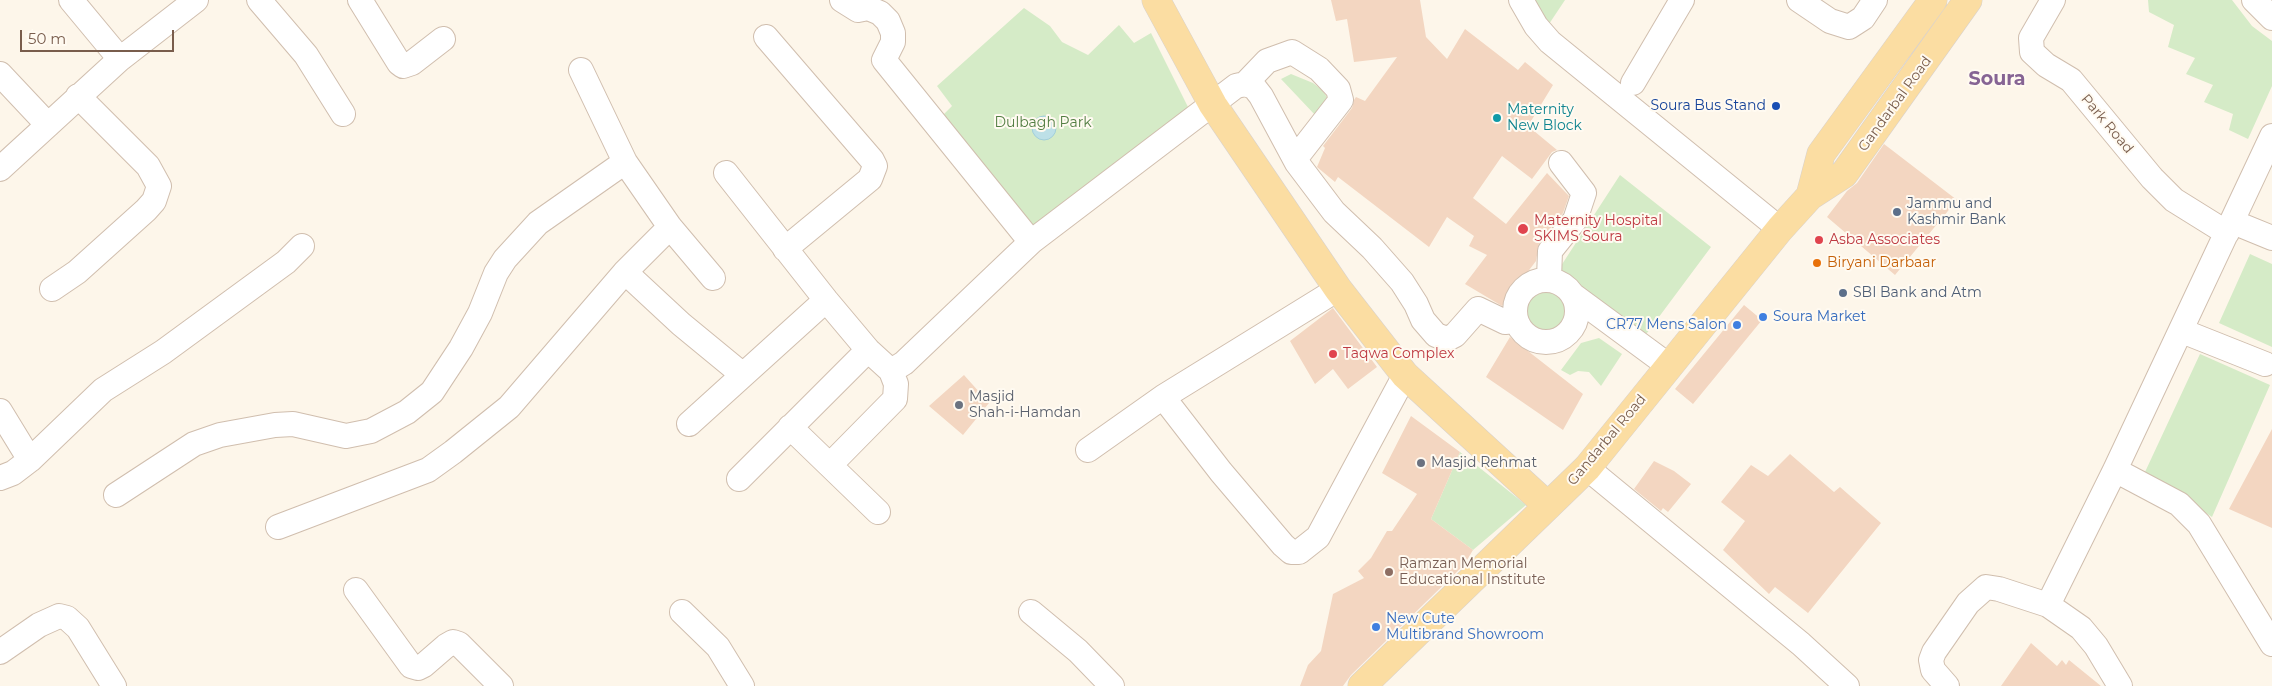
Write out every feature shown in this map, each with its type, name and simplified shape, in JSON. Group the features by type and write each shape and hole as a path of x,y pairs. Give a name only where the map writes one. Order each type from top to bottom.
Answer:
{"main road":[{"path":"1156,0 1213,105 1338,289 1405,375 1548,506"},
{"name":"Gandarbal Road","path":"1810,196 1822,154 1933,0"},
{"name":"Gandarbal Road","path":"1362,686 1586,468 1780,228 1810,196 1844,174 1968,0"}],"street":[{"path":"71,0 120,59"},
{"path":"0,169 120,59 196,0"},
{"path":"259,0 306,55 343,114"},
{"path":"360,0 399,63 404,66 412,63 443,39"},
{"path":"842,0 858,10 868,8 880,13 888,21 893,33 893,42 884,60 1031,242"},
{"path":"1521,0 1536,26 1550,42 1780,228"},
{"path":"1633,83 1682,0"},
{"path":"1799,0 1830,20 1849,27 1863,18 1875,0"},
{"name":"Park Road","path":"2052,0 2031,38 2032,52 2046,65 2071,80 2152,178 2174,200 2230,228"},
{"path":"2254,0 2272,18"},
{"path":"766,37 872,160 875,166 870,179 785,249"},
{"path":"1245,84 1267,61 1292,52 1319,69 1338,90 1341,100 1295,159"},
{"path":"581,70 625,162 670,227 713,278"},
{"path":"0,74 48,125"},
{"path":"891,371 898,369 904,364 1031,242 1236,86 1245,84 1254,87 1261,96 1295,159 1334,212 1372,248 1402,282 1416,304 1423,320 1436,335 1447,339 1455,335 1478,309 1505,322 1516,321"},
{"path":"52,289 77,272 146,210 154,201 159,186 148,166 78,96"},
{"path":"2048,605 2182,331 2272,136"},
{"path":"116,495 194,444 220,435 275,425 293,424 346,436 372,431 407,412 432,392 461,348 480,313 496,273 505,259 538,222 625,162"},
{"path":"1549,279 1550,251 1575,220 1584,193 1561,163"},
{"path":"726,173 826,300 868,350 891,371 896,384 895,399 830,465"},
{"path":"278,527 428,470 453,452 509,407 625,272 670,227"},
{"path":"2230,228 2272,238"},
{"path":"0,478 13,473 30,460 103,390 163,352 286,262 302,246"},
{"path":"625,272 681,324 743,375"},
{"path":"1574,296 1577,306 1575,321 1567,334 1559,340 1548,342 1528,337 1516,321 1515,305 1521,291 1534,282 1549,279 1559,282 1574,296 1669,366"},
{"path":"1088,450 1163,397 1338,289"},
{"path":"689,424 826,300"},
{"path":"2182,331 2265,364"},
{"path":"739,479 868,350"},
{"path":"1163,397 1221,472 1283,545 1291,552 1300,552 1318,537 1405,375"},
{"path":"0,411 30,460"},
{"path":"790,427 878,512"},
{"path":"1586,468 1801,644 1847,686"},
{"path":"2115,470 2179,504 2199,524 2272,644"},
{"path":"1947,686 1933,670 1931,660 1934,652 1978,592 1986,587 1999,589 2048,605 2081,628 2096,646 2120,686"},
{"path":"356,590 411,666 418,668 424,665 453,642 459,644 501,686"},
{"path":"682,612 718,647 742,686"},
{"path":"1031,612 1078,651 1112,686"},
{"path":"0,652 39,625 59,616 67,618 78,628 114,686"}],"green space":[{"path":"1525,0 1565,0 1545,30"},
{"path":"2148,0 2232,0 2252,26 2272,41 2272,86 2248,139 2229,130 2233,114 2204,102 2213,85 2186,74 2195,58 2168,47 2174,25 2149,12"},
{"name":"Dulbagh Park","path":"1024,8 1050,26 1062,42 1088,55 1119,25 1134,43 1151,33 1188,107 1032,236 938,120 952,106 937,86"},
{"path":"1291,74 1313,83 1322,90 1331,103 1316,116 1281,79"},
{"path":"1620,175 1711,247 1644,337 1557,272"},
{"path":"2250,254 2272,264 2272,347 2219,323"},
{"path":"1547,288 1556,290 1564,295 1569,303 1571,312 1569,321 1564,329 1556,334 1547,336 1538,334 1530,329 1525,321 1523,312 1525,303 1530,295 1538,290"},
{"path":"1599,338 1622,354 1601,386 1589,372 1578,371 1570,375 1561,370 1581,343"},
{"path":"2200,354 2270,385 2212,517 2145,472"},
{"path":"1460,452 1526,505 1473,550 1431,519"}],"water":[{"path":"1044,116 1053,119 1056,128 1053,137 1044,140 1035,137 1032,128 1035,119"}],"building":[{"path":"1331,0 1420,0 1426,37 1447,59 1465,29 1518,70 1525,62 1553,85 1528,126 1557,150 1552,152 1532,179 1502,156 1473,198 1506,224 1547,173 1569,196 1563,213 1539,243 1536,261 1502,306 1465,284 1487,255 1469,246 1474,236 1447,217 1429,247 1338,177 1335,182 1317,167 1325,148 1323,146 1352,108 1356,97 1365,101 1397,57 1354,62 1347,19 1336,21"},
{"path":"1884,144 1957,200 1895,275 1827,217 1847,191 1857,183"},
{"path":"1744,305 1762,320 1693,404 1675,389"},
{"name":"Taqwa Complex","path":"1333,308 1377,367 1348,389 1333,369 1315,384 1290,341"},
{"path":"1510,337 1583,394 1563,430 1486,377"},
{"name":"Masjid Shah-i-Hamdan","path":"964,375 989,403 963,435 929,406"},
{"path":"1411,416 1460,452 1431,519 1473,550 1464,565 1351,675 1343,686 1300,686 1308,665 1321,651 1333,594 1364,578 1358,571 1371,558 1387,531 1392,531 1417,494 1382,473"},
{"path":"2272,429 2272,528 2229,509"},
{"path":"1790,454 1834,492 1840,487 1881,523 1808,613 1775,587 1769,594 1723,550 1745,521 1721,502 1751,465 1768,476"},
{"path":"1654,461 1674,471 1691,484 1668,512 1663,508 1661,511 1634,489"},
{"path":"2031,643 2057,666 2062,660 2066,665 2069,660 2101,686 2001,686"}],"place":[{"name":"Soura Bus Stand","path":"1776,106"},
{"name":"Maternity New Block","path":"1497,118"},
{"name":"Jammu and Kashmir Bank","path":"1897,212"},
{"name":"Maternity Hospital SKIMS Soura","path":"1523,229"},
{"name":"Asba Associates","path":"1819,240"},
{"name":"Biryani Darbaar","path":"1817,263"},
{"name":"SBI Bank and Atm","path":"1843,293"},
{"name":"Soura Market","path":"1763,317"},
{"name":"CR77 Mens Salon","path":"1737,325"},
{"name":"Taqwa Complex","path":"1333,354"},
{"name":"Masjid Shah-i-Hamdan","path":"959,405"},
{"name":"Masjid Rehmat","path":"1421,463"},
{"name":"Ramzan Memorial Educational Institute","path":"1389,572"},
{"name":"New Cute Multibrand Showroom","path":"1376,627"}],"district":[{"name":"Soura","path":"1997,79"}]}
